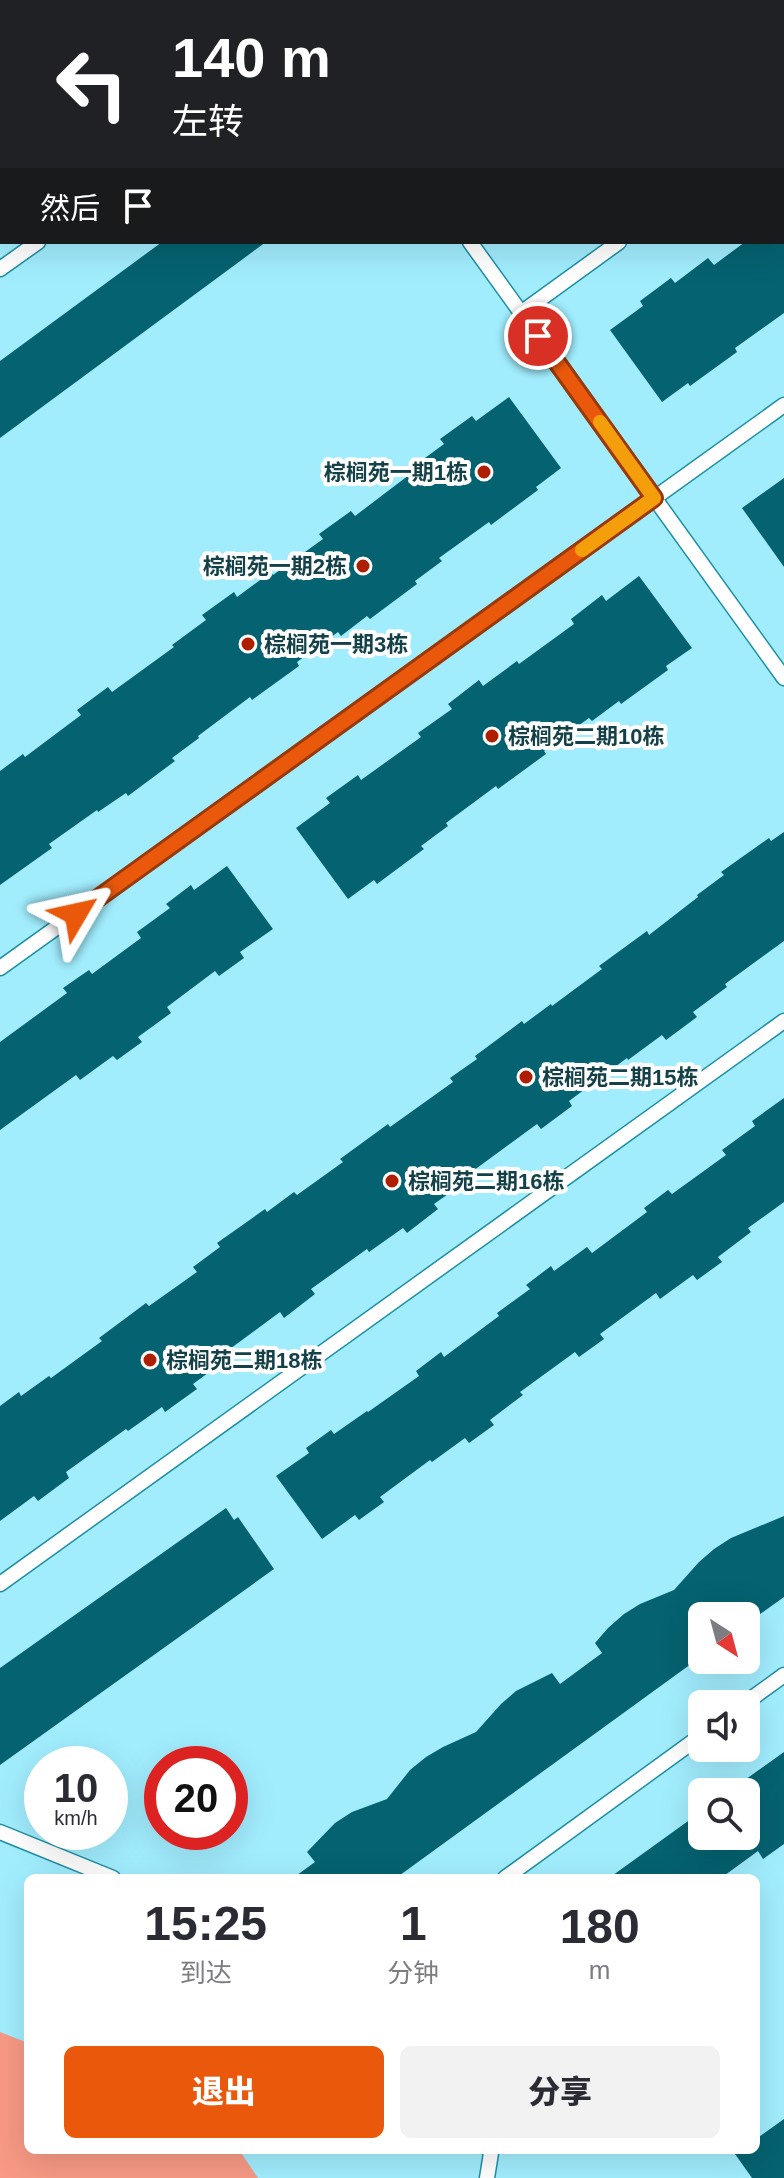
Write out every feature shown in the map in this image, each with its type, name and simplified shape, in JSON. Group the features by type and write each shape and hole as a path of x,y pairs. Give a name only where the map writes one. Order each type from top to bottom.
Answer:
{"lane":[{"path":"0,269 35,244"},
{"path":"471,244 784,678"},
{"path":"521,313 616,244"},
{"path":"0,968 784,405"},
{"path":"0,1584 784,1021"},
{"path":"760,1692 784,1675"},
{"path":"511,1874 688,1745"},
{"path":"0,1832 103,1874"},
{"path":"487,2178 491,2154"}],"shaded area":[{"path":"0,2032 24,2041 24,2154 242,2154 258,2178 0,2178"}],"building":[{"path":"159,244 263,244 0,438 0,361"},
{"path":"742,244 784,244 784,313 735,348 737,352 662,402 610,330 643,306 640,301 671,278 675,283 708,258 714,265"},
{"path":"509,397 561,468 536,487 538,490 491,525 489,522 439,558 442,561 415,581 417,584 370,619 367,616 341,636 338,632 297,662 299,666 252,700 250,697 198,736 172,758 175,761 128,796 126,793 97,810 49,844 52,848 0,885 0,771 23,754 25,757 81,715 77,710 108,687 112,692 174,647 172,645 206,620 202,615 234,592 237,597 271,572 273,575 323,539 319,534 351,511 355,516 444,444 440,439 472,416 476,421"},
{"path":"784,478 784,567 742,508"},
{"path":"639,576 692,648 666,666 668,670 621,704 619,701 592,721 589,718 544,751 546,754 446,823 448,826 421,846 424,849 377,884 374,880 348,899 296,828 330,803 326,798 358,775 361,780 421,737 418,733 452,709 448,704 479,680 483,686 517,661 519,664 574,624 571,619 602,595 606,601"},
{"path":"784,832 784,941 725,984 727,987 693,1012 697,1017 666,1040 662,1035 627,1058 569,1101 572,1106 541,1129 537,1124 466,1176 468,1180 434,1204 438,1209 407,1233 403,1228 369,1252 367,1249 311,1289 315,1294 284,1318 280,1312 223,1354 227,1359 193,1384 197,1389 165,1412 162,1407 128,1431 126,1429 66,1472 69,1478 38,1501 34,1496 0,1521 0,1406 19,1392 21,1396 49,1376 51,1378 102,1341 99,1338 146,1303 149,1306 197,1272 193,1267 220,1247 217,1243 265,1209 267,1212 294,1192 297,1195 343,1162 340,1159 388,1124 390,1127 453,1082 450,1078 477,1059 475,1056 522,1021 524,1024 552,1006 602,969 599,966 647,931 649,935 698,897 724,875 721,872 769,838 771,841"},
{"path":"227,866 273,929 240,952 244,958 219,976 215,971 167,1007 171,1013 138,1037 142,1042 117,1060 113,1056 80,1080 76,1075 0,1130 0,1042 67,993 63,988 89,970 92,974 141,938 137,932 170,908 166,904 191,885 194,890"},
{"path":"784,1098 784,1202 748,1228 751,1232 718,1257 722,1262 697,1280 693,1275 660,1299 656,1293 600,1334 604,1339 579,1357 575,1352 520,1392 523,1395 490,1420 494,1425 469,1443 465,1438 432,1462 430,1460 380,1497 384,1502 359,1520 355,1515 322,1539 276,1476 309,1453 306,1448 331,1430 334,1434 368,1412 419,1376 416,1371 441,1352 444,1357 499,1316 497,1313 530,1289 526,1285 551,1266 554,1271 587,1247 592,1253 647,1212 644,1208 668,1190 672,1194 726,1155 722,1150 755,1126 752,1121"},
{"path":"226,1508 234,1520 238,1517 274,1569 0,1765 0,1668"},
{"path":"784,1516 784,1597 760,1614 760,1602 688,1602 688,1666 402,1874 298,1874 315,1862 307,1852 335,1823 352,1812 387,1799 410,1770 443,1747 476,1732 516,1691 552,1673 560,1684 602,1653 595,1643 608,1628 640,1604 674,1590 714,1549 731,1538"},
{"path":"784,1752 784,1844 763,1859 758,1851 726,1874 615,1874 688,1821 688,1850 760,1850 760,1778 748,1778"},
{"path":"784,2119 784,2178 752,2178 735,2154 760,2154 760,2136"}],"slow traffic":[{"path":"582,550 654,498 600,422"}],"place":[{"name":"棕榈苑一期1栋","path":"484,472"},
{"name":"棕榈苑一期2栋","path":"363,566"},
{"name":"棕榈苑一期3栋","path":"248,644"},
{"name":"棕榈苑二期10栋","path":"492,736"},
{"name":"棕榈苑二期15栋","path":"526,1077"},
{"name":"棕榈苑二期16栋","path":"392,1181"},
{"name":"棕榈苑二期18栋","path":"150,1360"}],"route":[{"path":"76,914 654,498 538,336"}]}
